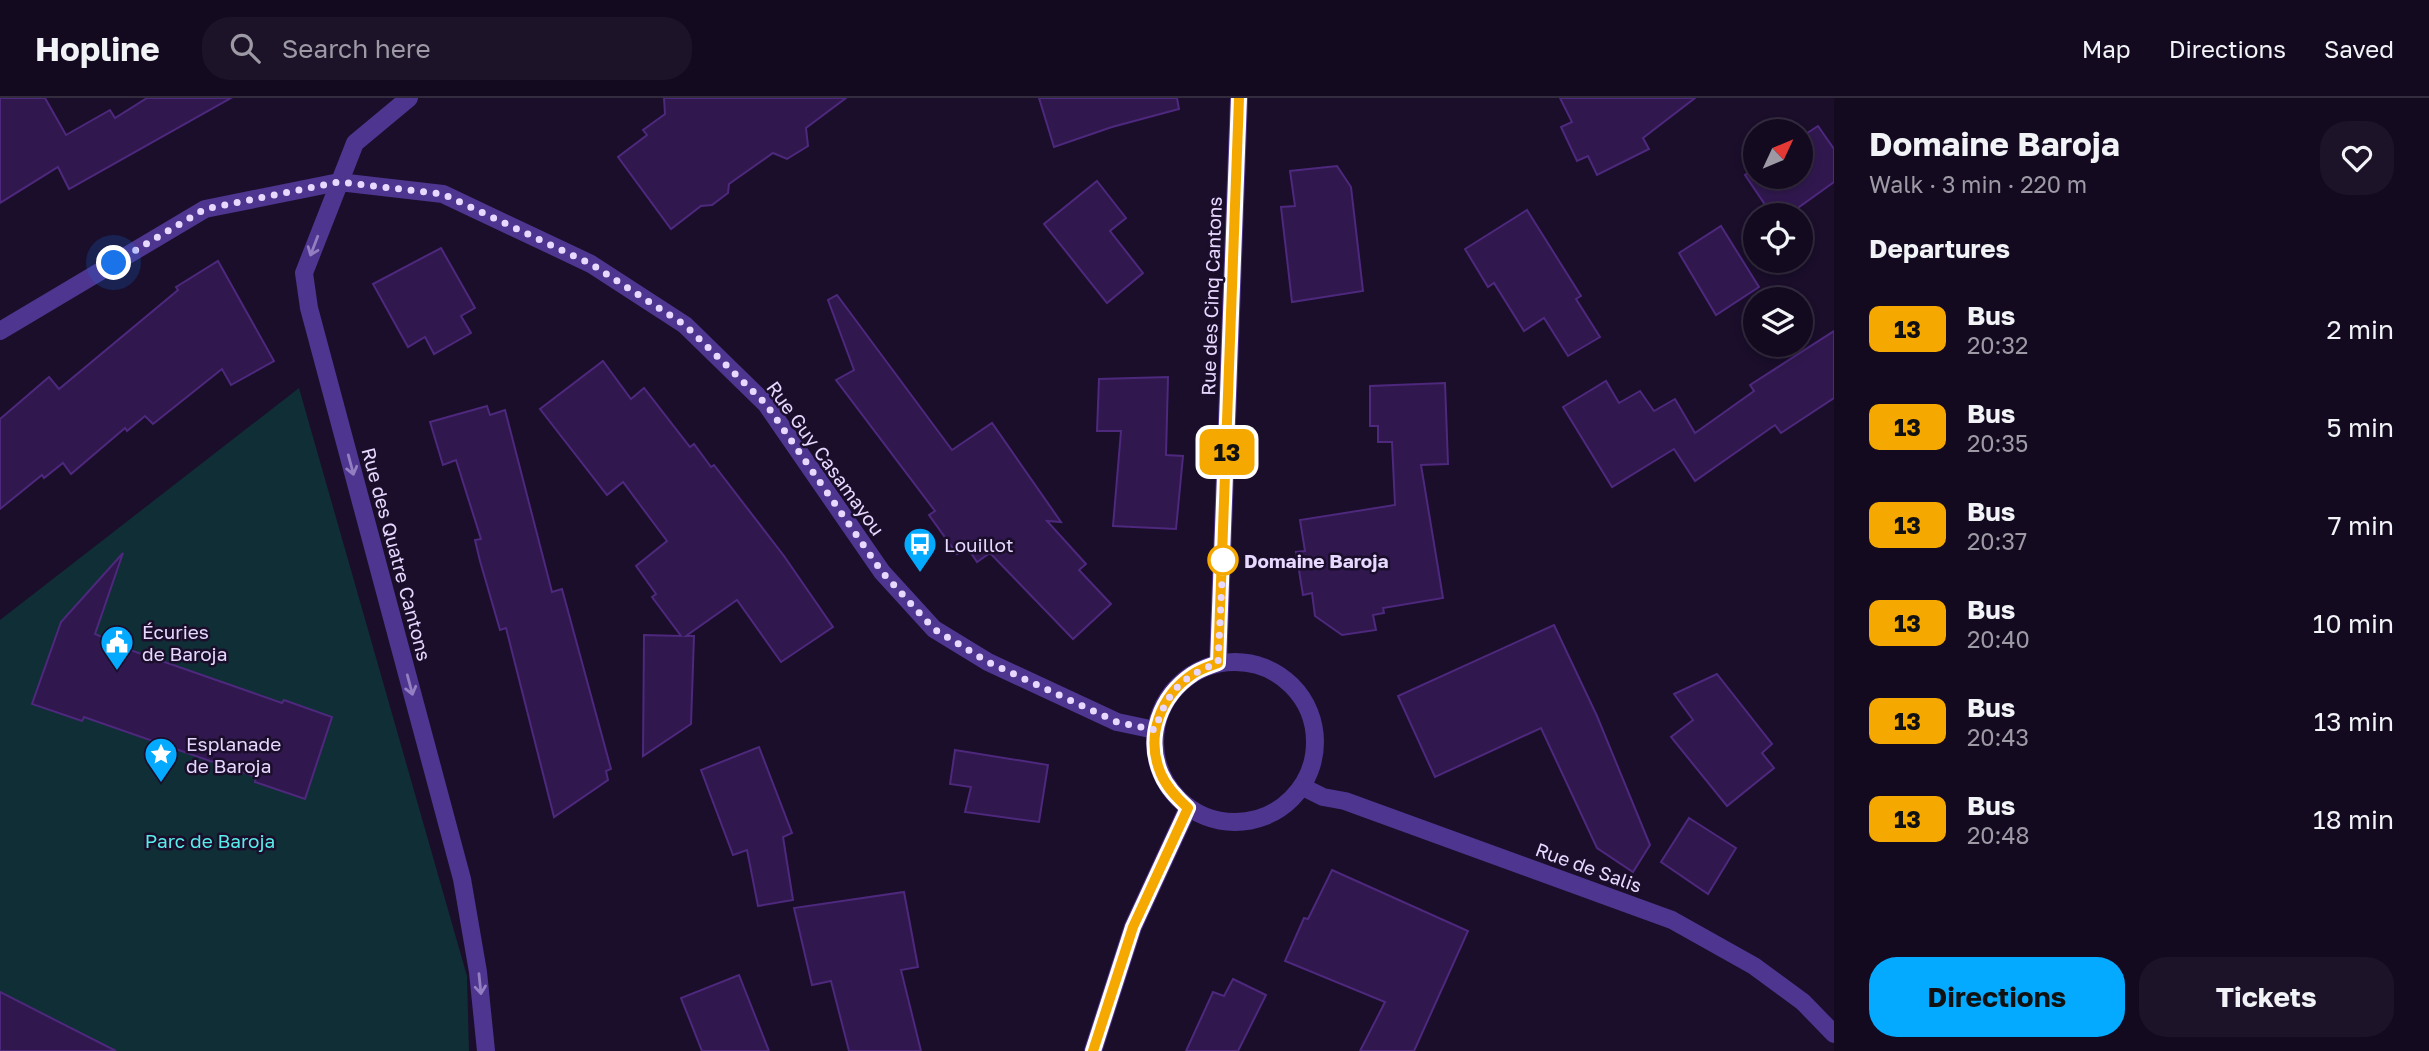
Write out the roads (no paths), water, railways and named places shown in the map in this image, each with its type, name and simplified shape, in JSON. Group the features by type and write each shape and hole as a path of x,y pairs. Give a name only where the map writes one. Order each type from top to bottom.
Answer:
{"street":[{"name":"Rue des Quatre Cantons","path":"408,98 355,143 304,273 309,308 462,880 478,972 486,1051"},
{"name":"Rue des Cinq Cantons","path":"1218,663 1239,98"},
{"name":"Rue Guy Casamayou","path":"0,331 205,209 339,182 443,194 591,264 685,325 766,404 882,572 934,629 988,662 1117,722 1155,730"},
{"path":"1245,662 1271,670 1293,686 1308,709 1316,735 1314,762 1303,787 1286,806 1263,818 1237,823 1212,820 1188,808 1172,793 1161,774 1155,752 1155,730 1162,707 1176,687 1195,672 1218,663 1245,662"},
{"name":"Rue de Salis","path":"1303,787 1323,797 1345,801 1672,920 1754,966 1803,1002 1834,1034"},
{"path":"1093,1051 1133,927 1188,808"}],"place":[{"name":"Domaine Baroja","path":"1223,560"},
{"name":"Louillot","path":"920,574"},
{"name":"Écuries de Baroja","path":"117,672"},
{"name":"Esplanade de Baroja","path":"161,784"}],"park label":[{"name":"Parc de Baroja","path":"210,840"}]}
